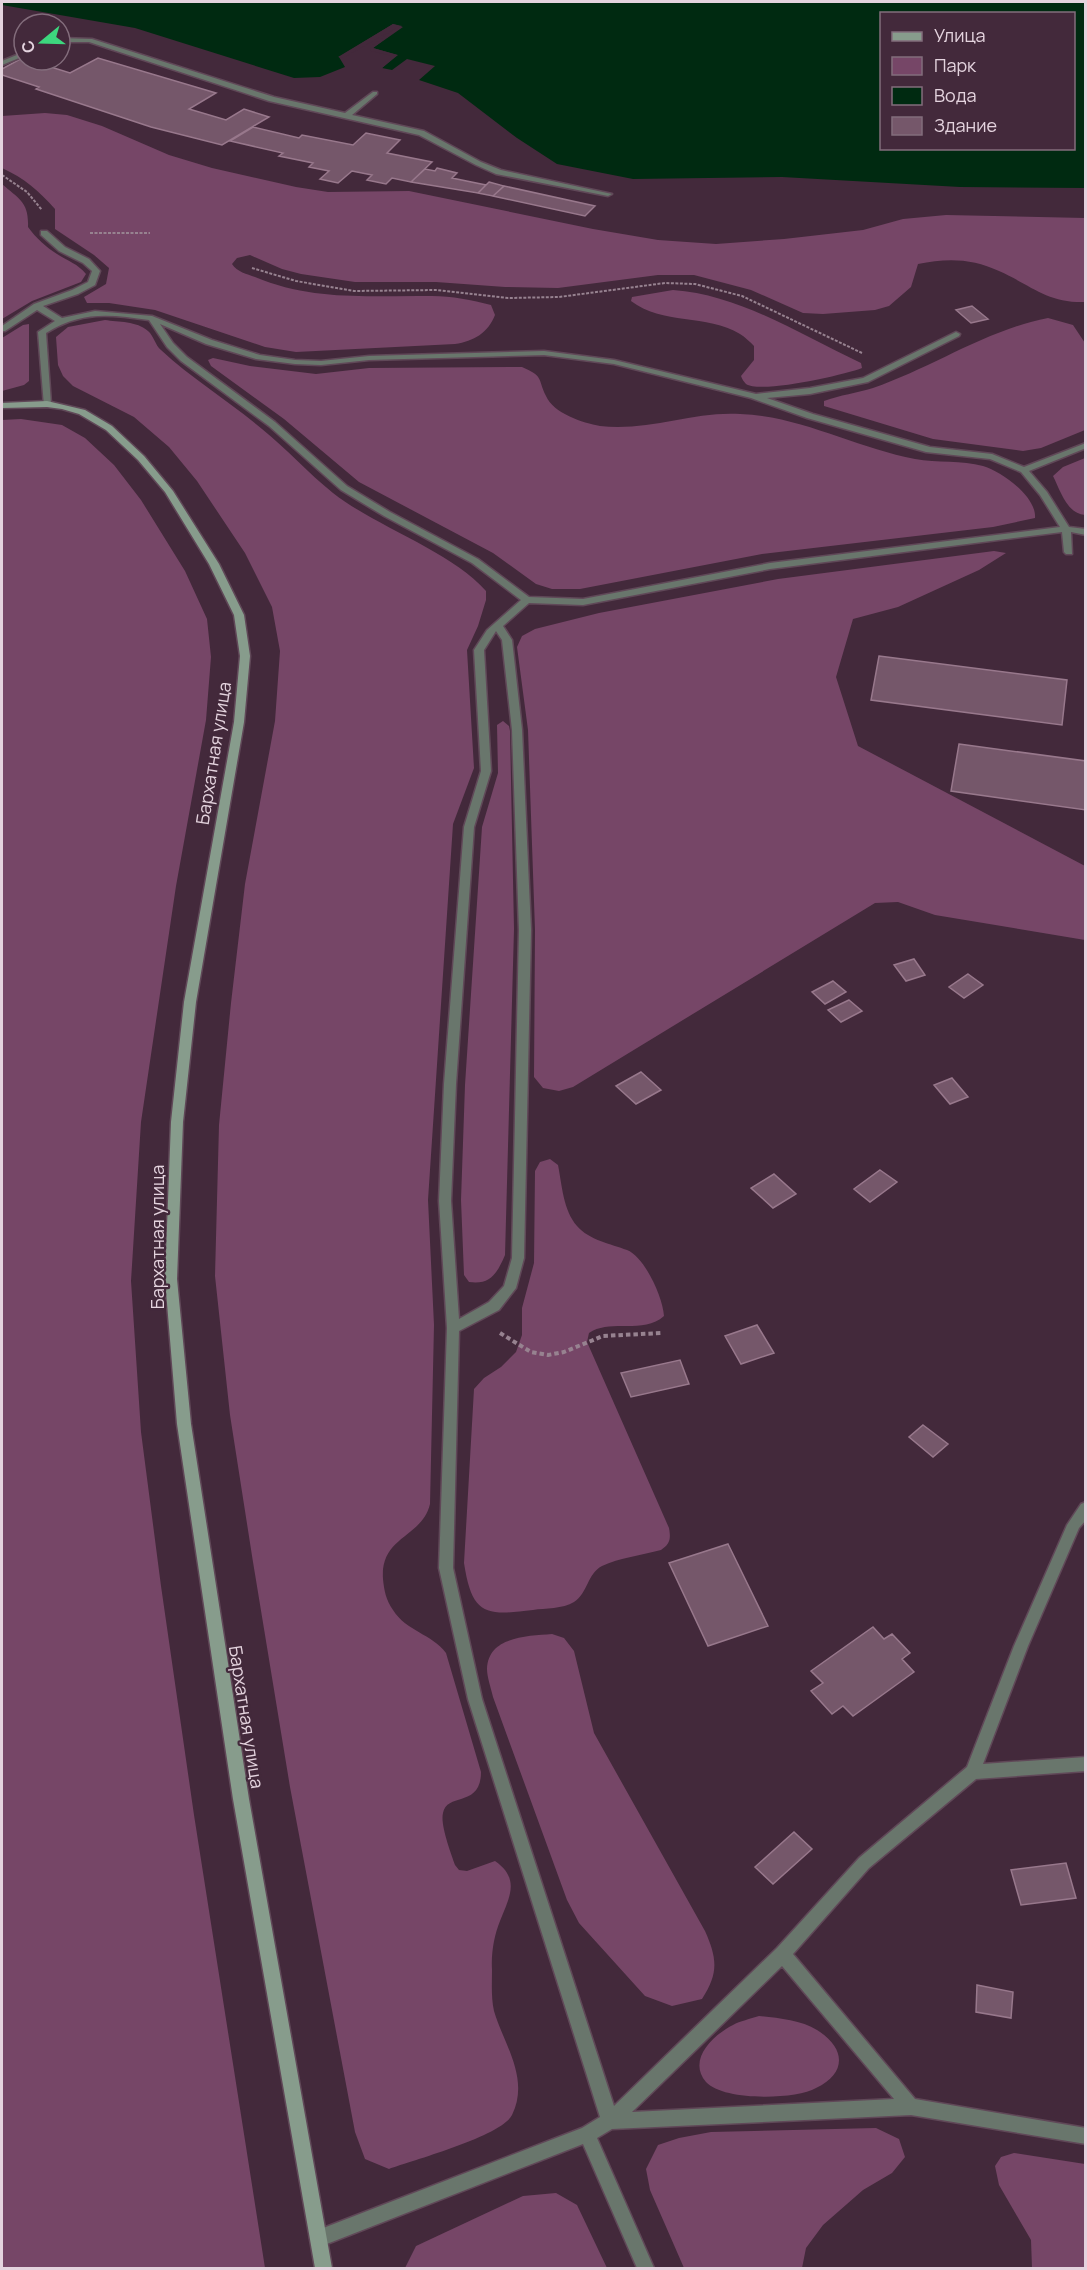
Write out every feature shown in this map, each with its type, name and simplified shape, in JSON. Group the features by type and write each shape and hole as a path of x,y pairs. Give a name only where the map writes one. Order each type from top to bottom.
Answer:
{"main road":[{"name":"Бархатная улица","path":"2,406 47,404 82,412 109,428 141,458 169,491 214,564 239,615 245,656 239,722 190,1002 177,1122 171,1280 184,1424 239,1788 324,2268"}],"lane":[{"path":"72,40 90,40 272,99 421,133 482,166 499,172 608,194"},
{"path":"346,116 375,93"},
{"path":"2,329 37,306 92,283 96,271 86,261 62,249 44,232"},
{"path":"37,306 60,320"},
{"path":"47,404 42,332 60,320 105,311 152,318 229,348 259,357 296,362 321,363 369,358 544,352 614,362 754,396 810,416 929,450 992,457 1024,470 1044,494 1066,529 1069,552"},
{"path":"152,318 170,345 184,359 272,424 344,488 475,561 527,600 583,602 770,566 1066,529 1086,532"},
{"path":"754,396 810,391 865,380 956,334"},
{"path":"1024,470 1086,445"},
{"path":"527,600 497,625 479,650 486,771 469,827 450,1084 445,1201 453,1328 446,1568 475,1699 610,2121"},
{"path":"453,1328 494,1306 510,1288 518,1258 525,930 518,730 507,640 497,625"},
{"path":"319,2238 588,2134 610,2121 783,1954 864,1863 973,1772 1021,1646 1074,1525 1086,1508"},
{"path":"973,1772 1086,1764"},
{"path":"783,1954 910,2107"},
{"path":"610,2121 910,2107 1086,2136"},
{"path":"588,2134 646,2268"}],"path":[{"path":"2,176 27,192 42,210 40,226 44,232 150,233"},
{"path":"252,268 296,281 354,291 437,290 508,298 559,297 665,283 695,284 742,296 890,366"},
{"path":"476,1316 522,1348 548,1355 564,1352 603,1336 661,1333"}],"green space":[{"path":"45,113 67,115 102,126 169,155 212,168 296,187 328,192 409,191 658,240 716,244 784,239 863,230 903,219 946,215 1085,218 1085,302 1060,300 989,267 959,260 918,264 911,287 889,306 875,310 823,314 803,313 751,290 694,275 658,275 558,288 436,282 355,282 301,274 282,269 250,255 237,258 232,264 239,271 277,285 299,290 321,294 454,298 491,305 495,315 480,335 455,344 296,352 265,347 155,310 109,303 87,303 84,297 106,284 109,268 55,229 55,209 31,186 2,168 2,116"},
{"path":"2,184 25,206 28,227 34,235 86,274 81,282 32,301 2,319"},
{"path":"673,290 698,293 747,308 861,363 862,368 821,379 785,385 768,387 746,384 741,376 754,360 754,346 742,335 713,324 656,313 631,301 632,297"},
{"path":"1048,318 1073,325 1085,343 1085,430 1041,448 1023,451 933,439 824,406 824,401 895,380 1003,331"},
{"path":"105,320 144,328 159,348 173,361 262,429 333,493 351,506 454,564 486,591 486,600 478,626 467,650 474,768 453,824 428,1200 434,1325 430,1504 419,1524 394,1545 388,1554 383,1579 387,1599 398,1617 434,1641 446,1653 481,1772 480,1783 476,1791 451,1803 446,1807 442,1818 444,1832 455,1865 459,1870 467,1871 495,1861 508,1875 510,1882 509,1897 493,1945 492,1996 498,2024 514,2062 518,2088 517,2101 512,2115 505,2123 475,2139 389,2169 365,2159 355,2132 290,1787 253,1562 230,1415 215,1276 219,1125 231,1003 245,884 275,721 280,651 272,607 245,553 197,481 169,447 134,417 73,386 63,376 58,365 56,337 68,327"},
{"path":"29,324 29,381 24,385 2,391 2,338 23,325"},
{"path":"213,358 250,366 316,374 369,368 522,367 537,376 546,396 555,407 569,416 600,426 635,426 705,415 762,416 806,426 872,448 915,459 983,466 999,473 1017,486 1030,502 1035,518 993,527 762,554 580,589 552,589 536,584 493,553 359,482 284,419 211,366 208,360"},
{"path":"21,419 62,425 85,438 114,465 141,500 185,571 207,619 211,657 206,720 176,886 141,1122 131,1281 141,1432 161,1586 194,1815 265,2268 3,2268 2,420"},
{"path":"1085,458 1085,515 1079,514 1069,506 1053,476 1063,467"},
{"path":"994,551 1006,553 979,570 898,607 853,619 836,677 858,746 1085,866 1085,940 935,915 898,902 875,903 573,1087 559,1091 543,1088 534,1077 535,930 528,730 517,647 522,636 535,629 599,613 778,579"},
{"path":"503,721 509,726 510,731 514,929 505,1255 496,1273 488,1280 469,1282 464,1275 461,1200 465,1085 482,827 498,773 497,725"},
{"path":"550,1159 558,1165 566,1205 572,1220 582,1231 594,1238 634,1254 652,1279 663,1308 664,1316 656,1322 647,1325 598,1329 589,1333 587,1342 669,1528 670,1538 661,1550 609,1563 597,1569 579,1598 570,1604 517,1612 492,1611 477,1602 471,1593 464,1563 474,1389 516,1352 522,1335 522,1308 534,1263 535,1171 540,1162"},
{"path":"552,1634 564,1638 574,1651 594,1733 705,1931 714,1958 714,1973 702,1999 672,2006 645,1996 579,1923 567,1900 493,1697 487,1672 489,1658 502,1644 521,1637"},
{"path":"759,2016 804,2024 827,2037 838,2052 838,2068 833,2075 826,2082 806,2092 760,2097 727,2093 706,2082 699,2065 705,2049 725,2029"},
{"path":"876,2128 899,2139 905,2157 892,2173 863,2190 823,2225 806,2248 802,2268 684,2268 650,2190 646,2169 658,2145 711,2132"},
{"path":"1014,2153 1085,2164 1085,2268 1032,2268 1031,2240 999,2185 995,2166 1001,2157"},
{"path":"556,2193 577,2205 607,2268 405,2268 416,2246 523,2196"}],"water":[{"path":"2,2 1085,2 1085,188 960,187 782,177 633,179 557,164 517,138 458,93 419,80 435,66 407,59 392,70 382,68 397,55 373,48 402,26 393,24 339,57 345,67 320,77 294,78 135,28 72,17 72,12 42,12 2,5"}],"pier":[{"path":"393,24 403,27 373,48 398,55 382,68 380,67 392,56 371,51 370,47 396,28 343,58 338,57"}],"building":[{"path":"98,58 216,93 189,109 226,120 244,109 269,117 222,145 151,127 36,89 39,87 2,75 2,69 12,64 12,72 70,73"},
{"path":"253,127 299,138 302,135 353,145 366,133 400,140 387,153 432,162 411,182 392,178 386,184 367,180 372,175 352,171 338,183 320,179 329,171 309,167 313,163 279,156 283,153 230,141"},
{"path":"437,168 457,173 452,178 486,185 478,193 411,182 425,169 435,171"},
{"path":"489,182 504,186 493,196 478,193"},
{"path":"504,186 595,206 585,216 493,196"},
{"path":"972,306 988,319 971,323 956,310"},
{"path":"879,656 1067,680 1062,725 871,700"},
{"path":"959,744 1086,761 1086,810 951,791"},
{"path":"914,959 925,975 906,981 894,965"},
{"path":"968,974 983,985 964,998 949,987"},
{"path":"833,981 846,992 825,1004 812,992"},
{"path":"849,1000 862,1011 841,1022 828,1010"},
{"path":"641,1072 661,1090 636,1104 616,1086"},
{"path":"952,1078 968,1097 950,1104 934,1085"},
{"path":"880,1170 897,1182 870,1202 854,1189"},
{"path":"774,1174 796,1194 773,1208 751,1188"},
{"path":"757,1325 774,1353 741,1364 725,1336"},
{"path":"680,1360 689,1384 631,1397 621,1373"},
{"path":"923,1425 948,1444 933,1457 909,1437"},
{"path":"728,1544 768,1626 708,1646 669,1563"},
{"path":"873,1627 884,1639 892,1634 910,1653 902,1659 914,1672 853,1716 843,1706 832,1714 811,1691 823,1683 811,1671"},
{"path":"794,1832 812,1849 773,1884 755,1867"},
{"path":"1066,1863 1076,1898 1021,1905 1011,1870"},
{"path":"977,1985 1013,1992 1011,2018 976,2012"}]}
